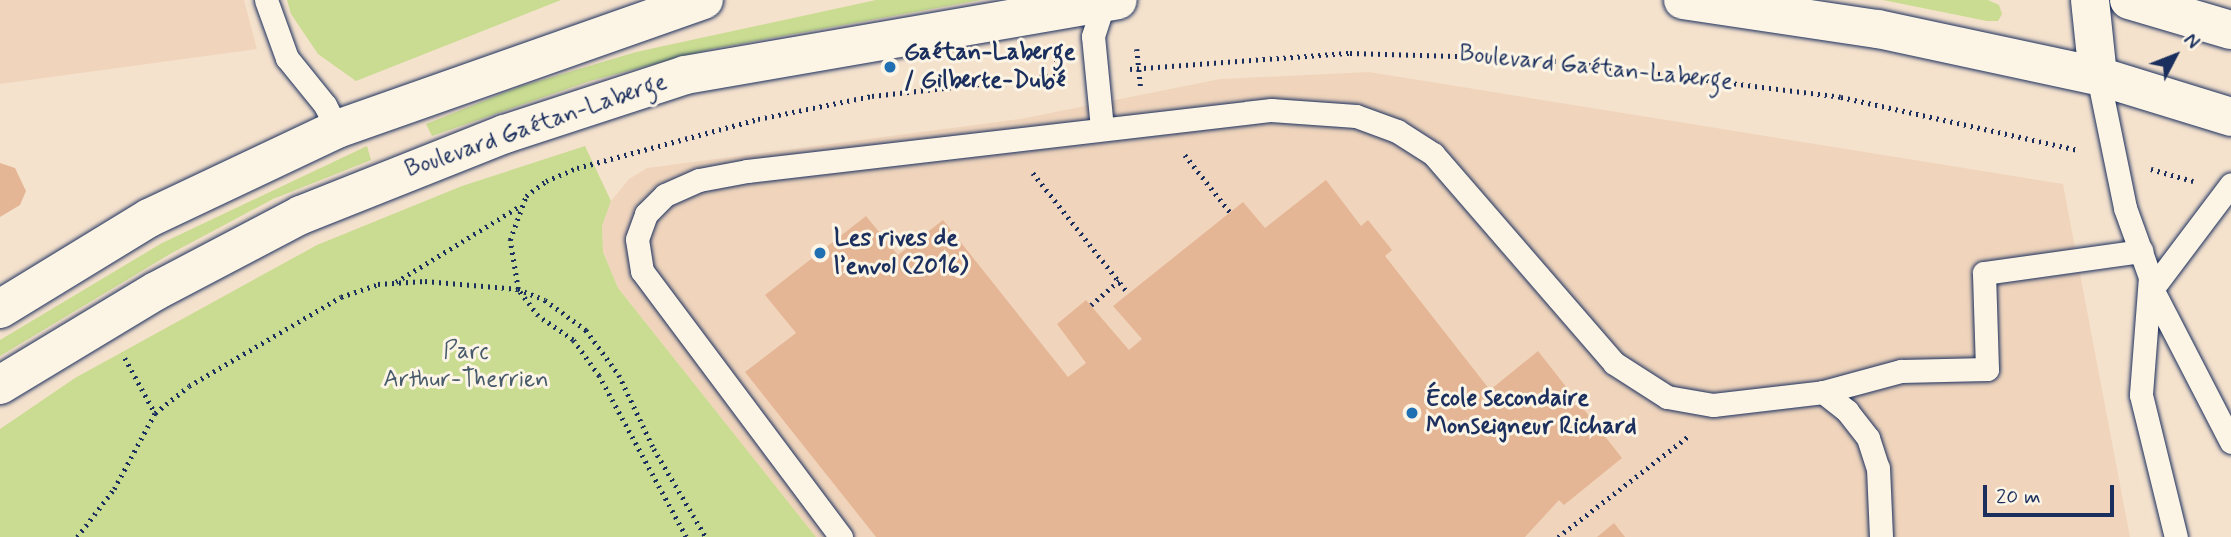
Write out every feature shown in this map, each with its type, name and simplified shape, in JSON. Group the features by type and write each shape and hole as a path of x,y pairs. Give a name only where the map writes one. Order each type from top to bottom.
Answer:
{"main road":[{"path":"0,309 149,218 337,129 704,0"},
{"path":"1683,0 1878,29 2098,76 2231,117"},
{"path":"2090,0 2098,76"},
{"path":"2129,0 2231,30"},
{"name":"Boulevard Gaétan-Laberge","path":"0,385 156,291 301,215 412,167 685,75 1111,1"},
{"path":"389,110 412,167"}],"lane":[{"path":"266,0 287,58 306,87 325,105 337,129"},
{"path":"1102,128 1093,36 1111,1"},
{"path":"2098,76 2125,208 2152,289 2231,442"},
{"path":"841,537 657,297 640,260 637,239 646,215 665,195 699,180 1102,128 1270,110 1356,116 1397,131 1433,154 1614,363 1667,397 1713,405 1823,392 1878,374 1987,369 1984,273 2141,251"},
{"path":"2176,537 2141,395 2152,289 2231,184"},
{"path":"1823,392 1847,411 1868,438 1878,468 1881,537"}],"path":[{"path":"1137,49 1143,98"},
{"name":"Boulevard Gaétan-Laberge","path":"1123,70 1350,53 1532,58 1841,97 2064,146"},
{"path":"1056,55 1059,75"},
{"path":"1177,145 1230,212"},
{"path":"1026,165 1128,293"},
{"path":"2160,171 2195,182"},
{"path":"396,283 520,205"},
{"path":"1091,305 1119,281"},
{"path":"77,537 114,489 155,413 189,386 281,330 341,298 396,283 467,282 518,289 564,312 605,352 654,449 706,537"},
{"path":"518,289 538,316 573,340 599,376 686,537"},
{"path":"118,345 155,413"},
{"path":"1558,537 1649,464"}],"shaded area":[{"path":"0,0 244,0 257,49 0,84"},
{"name":"École secondaire Monseigneur Richard","path":"1369,72 2063,184 2130,537 816,537 618,288 603,252 602,226 611,201 629,179 647,168 1020,119 1220,79"}],"green space":[{"path":"287,0 561,0 356,81 318,54 291,14"},
{"path":"876,0 981,0 711,49 590,81 432,136 426,124 519,87 636,52"},
{"path":"1883,0 1988,0 1999,5 2002,14 1998,21 1987,21"},
{"path":"367,146 371,160 273,199 170,254 0,356 0,340 162,243"},
{"name":"Parc Arthur-Therrien","path":"585,146 611,201 602,226 603,252 618,288 816,537 0,537 0,429 75,378 317,245 462,186"}],"building":[{"path":"0,163 15,168 26,191 20,205 0,217"},
{"path":"1326,180 1361,226 1368,220 1392,250 1385,256 1490,390 1538,351 1622,458 1564,505 1559,500 1525,537 876,537 745,372 796,333 765,295 866,216 898,255 943,220 1068,377 1086,363 1057,324 1086,300 1129,350 1142,339 1113,306 1243,202 1265,228"},
{"path":"1614,523 1625,537 1597,537"}],"place":[{"name":"Gaétan-Laberge / Gilberte-Dubé","path":"890,67"},
{"name":"Les rives de l’envol (2016)","path":"820,253"},
{"name":"École secondaire Monseigneur Richard","path":"1412,413"}]}
